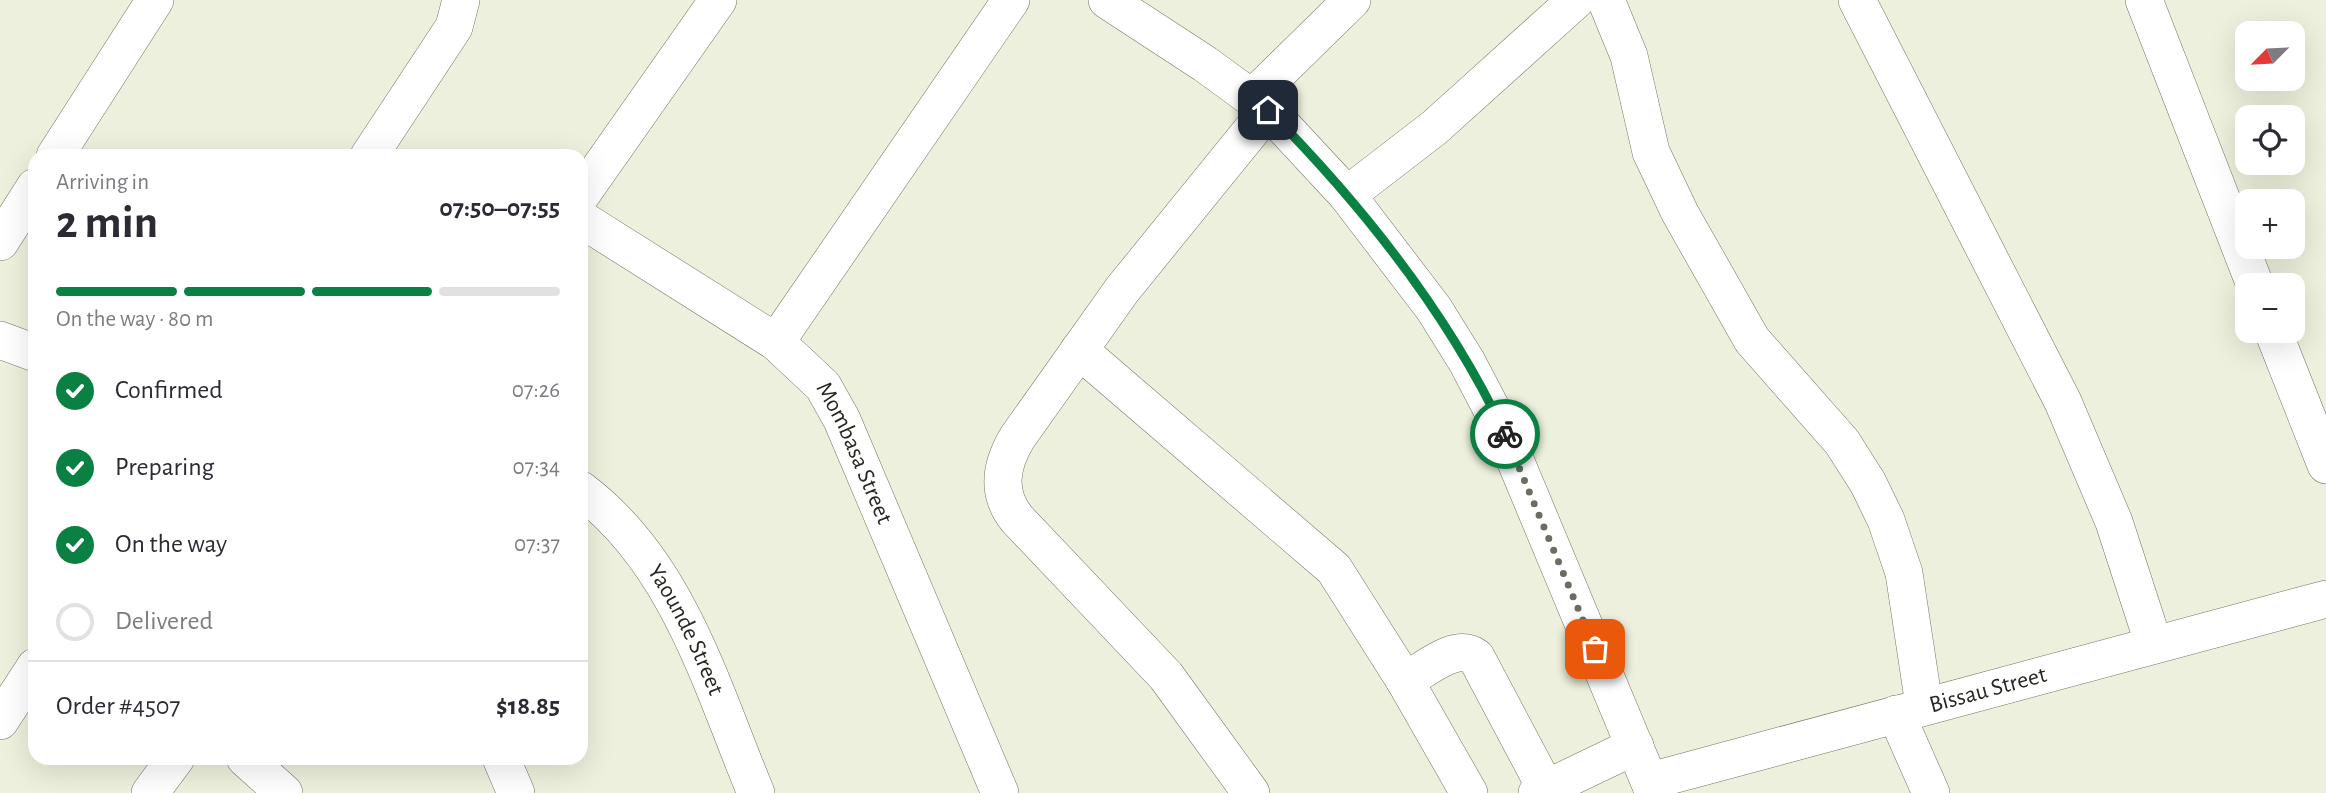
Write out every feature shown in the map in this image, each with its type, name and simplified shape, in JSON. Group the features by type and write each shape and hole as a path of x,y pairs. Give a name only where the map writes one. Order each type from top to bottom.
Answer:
{"street":[{"path":"59,149 155,0"},
{"path":"374,149 454,27 461,0"},
{"path":"588,185 718,0"},
{"path":"776,342 1010,0"},
{"path":"1107,0 1260,104 1348,195 1427,299 1467,362 1503,431 1652,787"},
{"path":"1251,793 1166,676 1017,519 1005,500 1003,476 1010,449 1122,290 1260,104 1352,0"},
{"path":"1348,195 1434,128 1576,0"},
{"path":"1606,0 1629,56 1651,152 1680,214 1752,340 1842,442 1868,483 1886,520 1904,573 1910,710 1931,793"},
{"path":"1857,0 2063,402 2115,522 2154,645"},
{"path":"2144,0 2250,273"},
{"path":"0,242 28,198"},
{"name":"Mombasa Street","path":"588,223 776,342 823,386 842,421 1000,793"},
{"path":"0,340 28,350"},
{"path":"2278,343 2326,465"},
{"path":"1080,350 1334,569 1405,681 1469,793"},
{"name":"Yaounde Street","path":"588,497 639,545 665,584 685,620 755,793"},
{"name":"Bissau Street","path":"1652,787 1910,710 2326,599"},
{"path":"1405,681 1457,651 1468,651 1476,657 1542,791 1635,746"},
{"path":"0,722 28,678"},
{"path":"150,793 171,765"},
{"path":"253,765 284,793"},
{"path":"504,765 516,793"}],"way so far":[{"path":"1505,434 1595,649"}],"route":[{"path":"1268,110 1348,195 1394,254 1434,309 1467,362 1505,434"}]}
